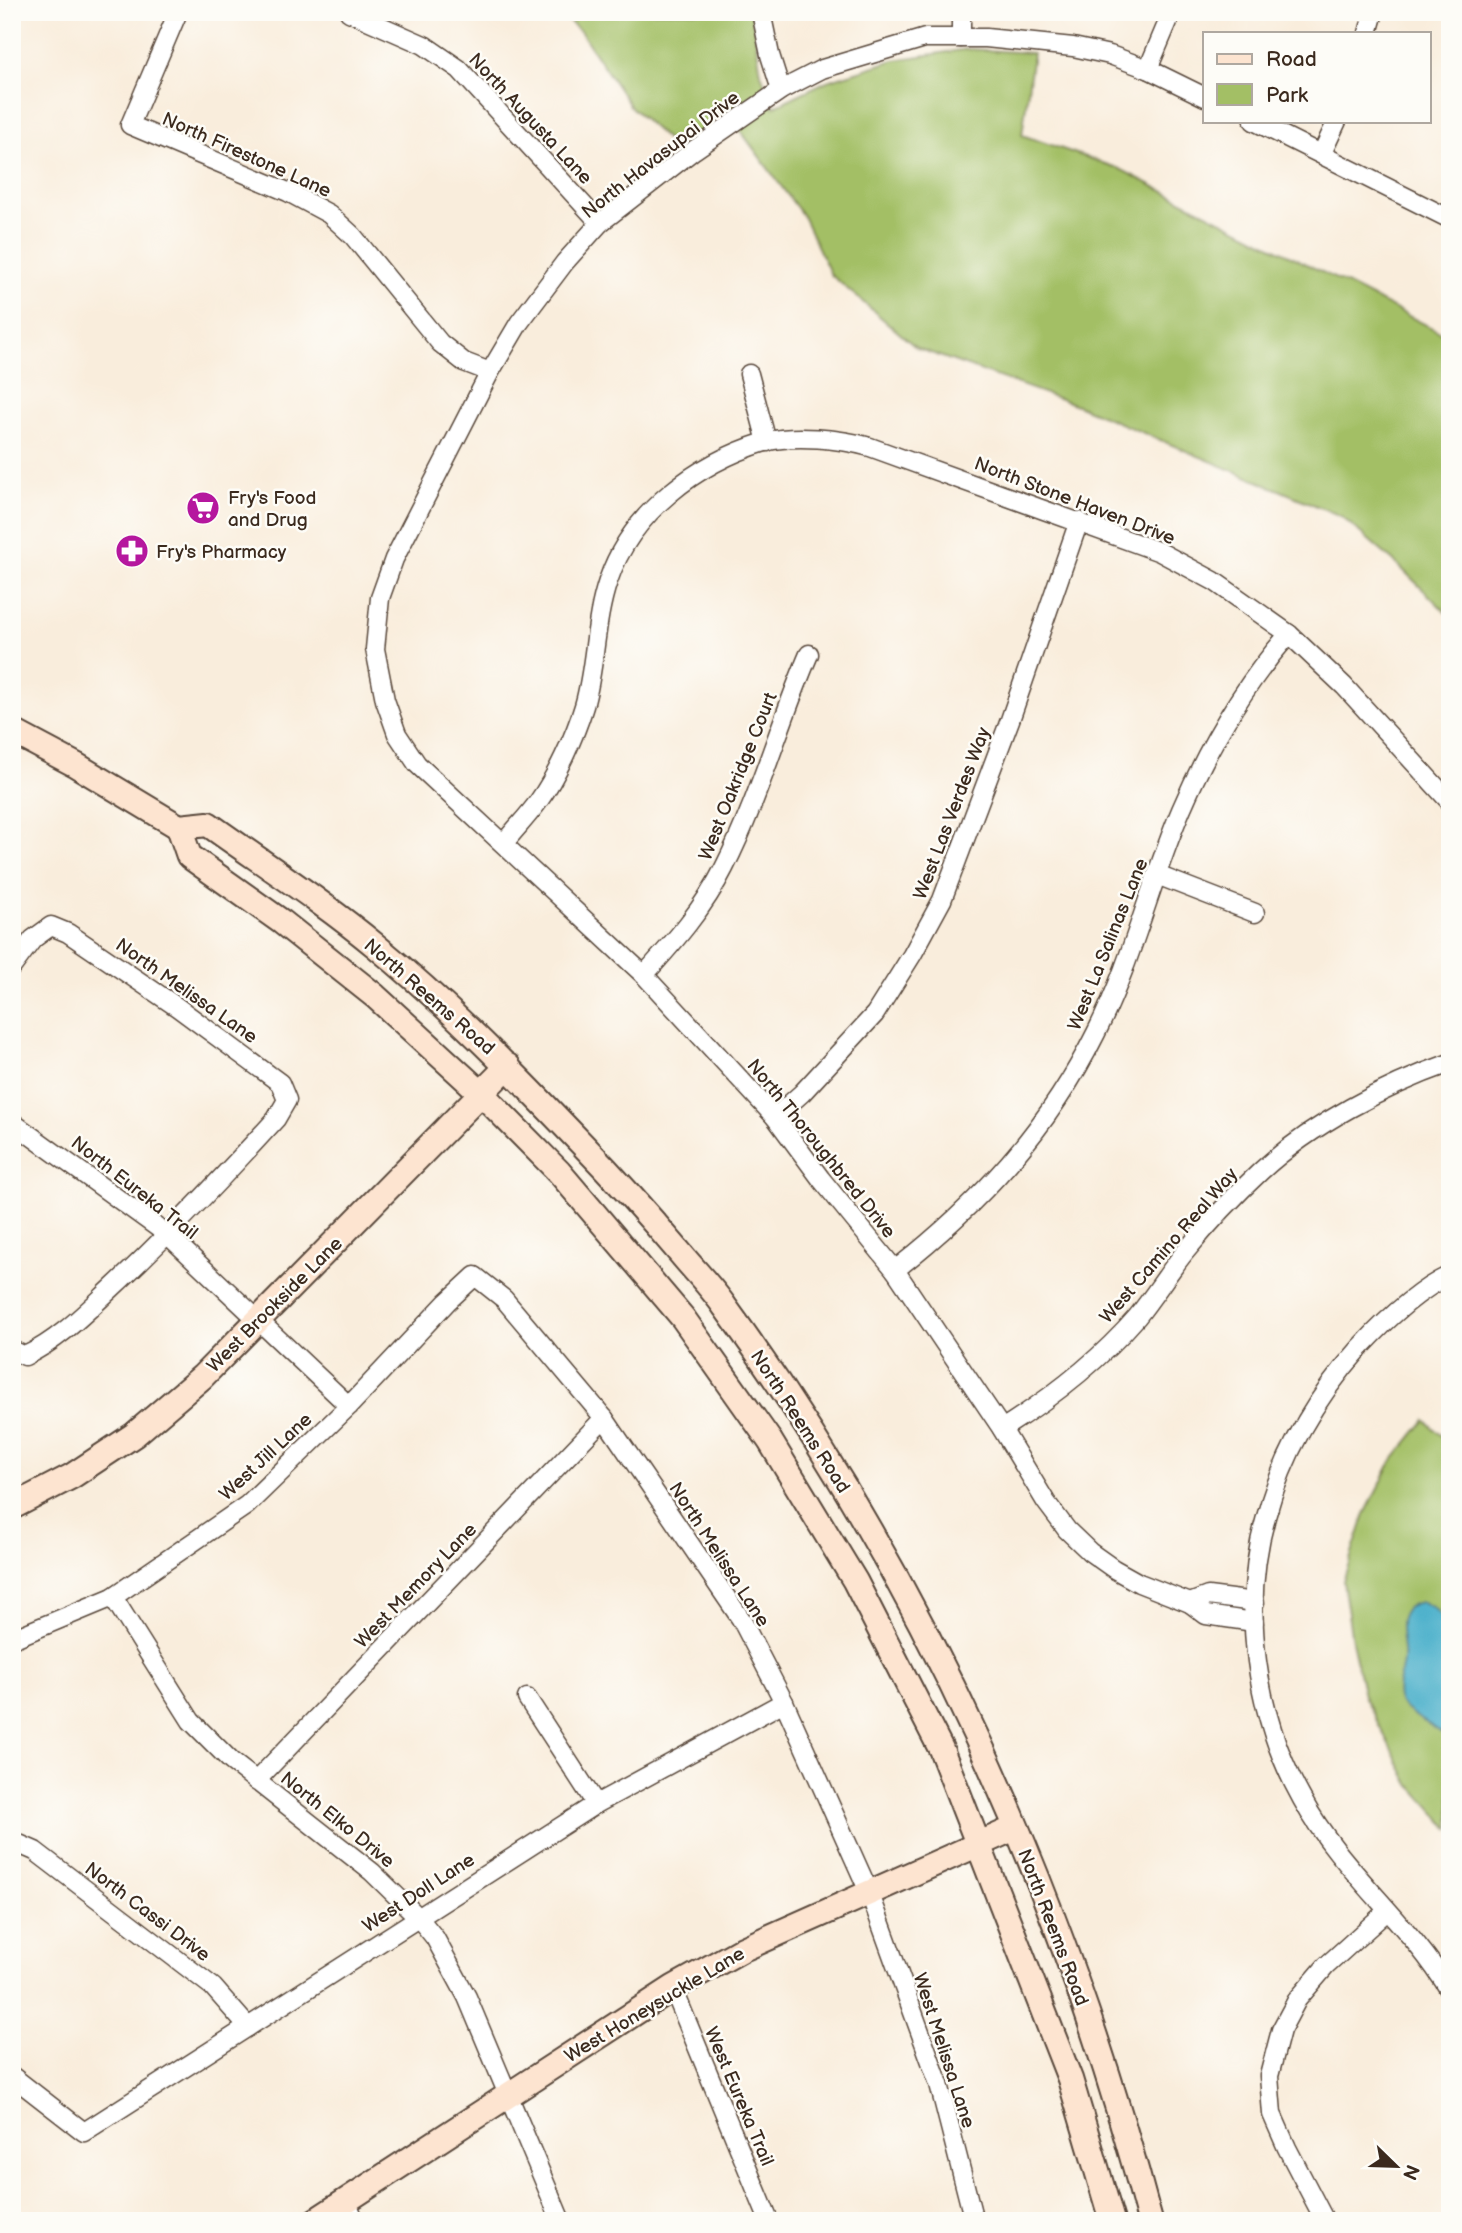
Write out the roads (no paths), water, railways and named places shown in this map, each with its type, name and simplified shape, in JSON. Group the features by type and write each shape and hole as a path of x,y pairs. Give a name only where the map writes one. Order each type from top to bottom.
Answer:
{"main road":[{"path":"12,731 76,765 179,827"},
{"name":"North Reems Road","path":"1112,2221 1070,2079 941,1749 855,1581 770,1441 683,1318 559,1172 421,1036 282,922 188,856 179,827 208,824 373,943 508,1066 626,1190 724,1304 843,1481 928,1634 1016,1828 1061,1938 1125,2125 1150,2221"},
{"name":"West Brookside Lane","path":"12,1507 72,1476 134,1435 202,1377 508,1066"},
{"name":"West Honeysuckle Lane","path":"315,2221 350,2211 508,2094 673,1988 743,1949 1016,1828"}],"street":[{"name":"North Firestone Lane","path":"178,12 130,125 288,192 329,214 353,236 440,343 464,362 490,372"},
{"name":"North Augusta Lane","path":"349,12 424,45 459,69 600,223"},
{"path":"761,12 781,90"},
{"path":"961,12 961,38"},
{"path":"1148,69 1172,12"},
{"path":"1368,32 1374,12"},
{"name":"North Havasupai Drive","path":"375,649 380,598 394,559 490,372 519,324 565,262 600,223 694,150 781,90 822,69 872,53 925,38 961,38 1029,41 1110,55 1148,69 1203,96"},
{"path":"1256,122 1450,219"},
{"path":"1322,153 1337,122"},
{"path":"749,374 767,442"},
{"name":"North Stone Haven Drive","path":"504,843 539,802 564,755 584,706 599,612 608,579 629,536 653,508 688,478 767,442 808,439 847,441 870,447 1160,552 1193,569 1289,634 1344,686 1450,802"},
{"name":"West Las Verdes Way","path":"775,1117 802,1093 875,1014 942,900 1010,720 1079,522"},
{"name":"West La Salinas Lane","path":"895,1270 947,1228 1017,1156 1074,1073 1119,982 1181,810 1209,752 1262,666 1289,634"},
{"name":"North Thoroughbred Drive","path":"375,649 385,700 397,734 417,764 644,975 775,1117 895,1270 1067,1530 1090,1552 1139,1583 1190,1603 1206,1615 1254,1622"},
{"name":"West Oakridge Court","path":"644,975 683,931 723,869 756,794 809,654"},
{"path":"1157,875 1255,913"},
{"name":"North Melissa Lane","path":"12,967 33,939 51,926 68,933 188,1015 280,1083 287,1100 276,1119 168,1236"},
{"name":"West Camino Real Way","path":"1002,1429 1042,1403 1091,1363 1137,1317 1184,1253 1262,1169 1318,1127 1408,1078 1450,1063"},
{"name":"North Eureka Trail","path":"12,1122 168,1236 349,1406"},
{"path":"19,1353 42,1348 69,1328 168,1236"},
{"path":"1450,1275 1405,1305 1372,1336 1338,1373 1313,1408 1286,1464 1266,1517 1257,1564 1254,1622 1263,1697 1278,1743 1301,1797 1342,1858 1435,1965 1450,1991"},
{"name":"North Melissa Lane","path":"475,1276 504,1299 604,1418 741,1619 784,1702 870,1894"},
{"name":"West Jill Lane","path":"12,1639 113,1597 247,1505 349,1406 475,1276"},
{"name":"West Memory Lane","path":"256,1780 604,1418"},
{"name":"North Thoroughbred Drive","path":"1190,1603 1208,1596 1255,1602"},
{"name":"North Elko Drive","path":"113,1597 191,1721 231,1761 372,1872 418,1916 435,1938 467,1997 561,2221"},
{"path":"527,1698 596,1804"},
{"name":"West Doll Lane","path":"12,2076 84,2132 596,1804 784,1702"},
{"name":"North Cassi Drive","path":"12,1841 35,1851 213,1987 248,2027"},
{"name":"West Melissa Lane","path":"870,1894 939,2084 974,2221"},
{"path":"1325,2221 1272,2114 1269,2076 1281,2030 1297,2000 1326,1966 1387,1911"},
{"name":"West Eureka Trail","path":"673,1988 769,2221"}],"water":[{"path":"1423,1602 1439,1614 1450,1636 1450,1740 1405,1708 1397,1694 1403,1656 1402,1617 1410,1606"}],"place":[{"name":"Fry's Food and Drug","path":"203,508"},
{"name":"Fry's Pharmacy","path":"132,551"}]}
